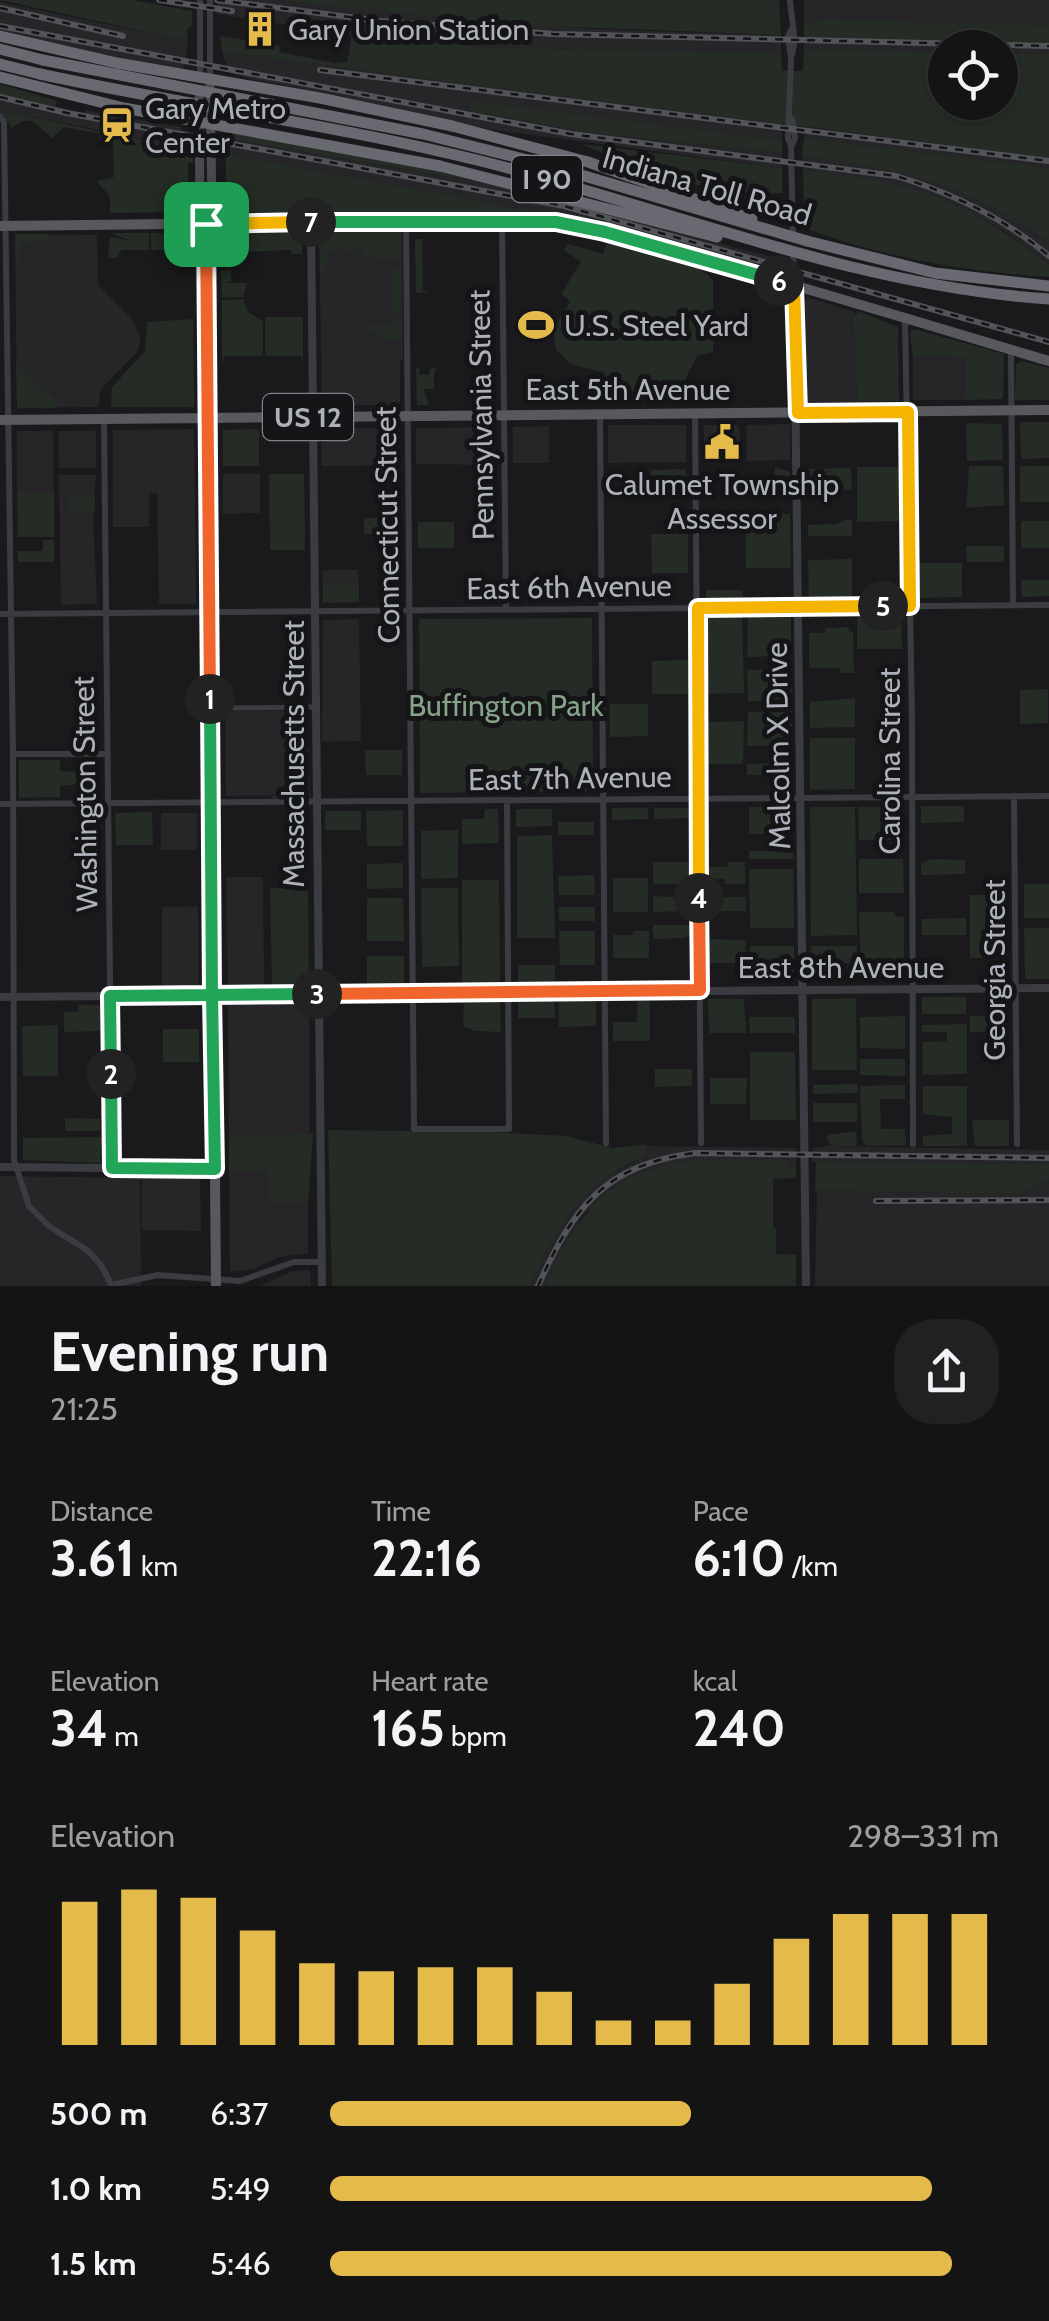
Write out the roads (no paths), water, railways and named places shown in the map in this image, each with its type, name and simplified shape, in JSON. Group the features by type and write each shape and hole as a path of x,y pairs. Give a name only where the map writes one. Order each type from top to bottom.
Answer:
{"highway":[{"path":"0,36 118,63 452,126 604,168 734,212 807,242"},
{"name":"Indiana Toll Road","path":"0,50 424,134 523,158 807,242 935,273 1049,286"},
{"name":"Indiana Toll Road","path":"0,64 420,147 537,176 808,256 934,286 1049,299"},
{"path":"0,76 58,94 440,166 737,242 808,256"}],"main road":[{"path":"205,77 200,214 206,224 216,1284"},
{"path":"3,226 556,222 794,285 1049,361"},
{"name":"East 5th Avenue","path":"208,418 1049,410"},
{"name":"US 12","path":"4,420 208,418"}],"street":[{"path":"200,0 205,77"},
{"path":"205,77 210,0"},
{"name":"Malcolm X Drive","path":"790,0 794,50 791,118 795,138 791,146 798,413 806,1286"},
{"path":"2,119 17,1168 23,1194 50,1228 82,1245 112,1286 158,1276 216,1284 248,1280 294,1262 322,1262"},
{"name":"Pennsylvania Street","path":"502,220 506,610"},
{"name":"Connecticut Street","path":"406,221 414,1128 509,1129 509,992"},
{"name":"Massachusetts Street","path":"311,222 322,1286"},
{"name":"Carolina Street","path":"905,318 914,1144"},
{"path":"1010,350 1013,605"},
{"path":"600,414 606,1143"},
{"path":"695,414 701,1143"},
{"name":"Washington Street","path":"104,418 112,1168"},
{"name":"East 6th Avenue","path":"0,614 1049,605"},
{"path":"224,708 315,707"},
{"path":"13,754 108,754"},
{"name":"Georgia Street","path":"1014,796 1017,1144"},
{"name":"East 7th Avenue","path":"0,804 1049,796"},
{"path":"507,801 509,992"},
{"name":"East 8th Avenue","path":"0,997 1049,988"},
{"path":"0,1168 215,1169"}],"railway":[{"path":"159,0 232,11"},
{"path":"217,0 380,21 553,34 1049,46"},
{"path":"0,8 123,36"},
{"path":"0,26 571,134 896,176 977,208 1049,256"},
{"path":"320,70 1049,161"},
{"path":"0,97 564,206 1049,342"},
{"path":"538,1286 564,1234 596,1195 637,1168 664,1159 695,1153 1049,1158"},
{"path":"876,1201 1049,1200"}],"place":[{"name":"Gary Union Station","path":"260,29"},
{"name":"Gary Metro Center","path":"117,125"},
{"name":"U.S. Steel Yard","path":"536,325"},
{"name":"Calumet Township Assessor","path":"722,442"}],"park label":[{"name":"Buffington Park","path":"506,705"}]}
